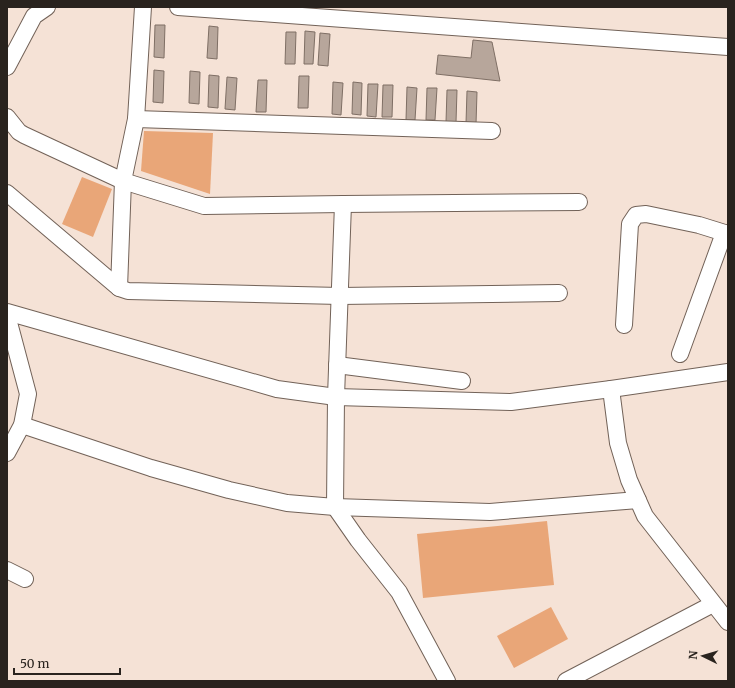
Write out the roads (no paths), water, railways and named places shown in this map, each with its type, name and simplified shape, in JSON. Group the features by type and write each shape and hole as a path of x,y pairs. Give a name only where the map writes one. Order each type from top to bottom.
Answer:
{"street":[{"path":"7,67 34,16 47,7"},
{"path":"119,288 123,181 136,119 143,7"},
{"path":"178,7 728,47"},
{"path":"7,117 19,132 24,135 123,181 204,206 579,202"},
{"path":"136,119 492,131"},
{"path":"7,193 119,288 128,291 340,296 559,293"},
{"path":"343,204 336,396 335,507 358,540 400,592 447,681"},
{"path":"624,325 630,224 636,215 646,214 699,225 726,233 680,354"},
{"path":"7,313 276,389 336,396 511,402 728,372"},
{"path":"7,313 28,394 22,425 7,453"},
{"path":"337,365 462,381"},
{"path":"611,389 618,443 629,480 645,516 728,622"},
{"path":"22,425 151,468 230,490 287,503 335,507 490,512 638,500"},
{"path":"7,570 25,578"},
{"path":"566,681 714,604"}]}
